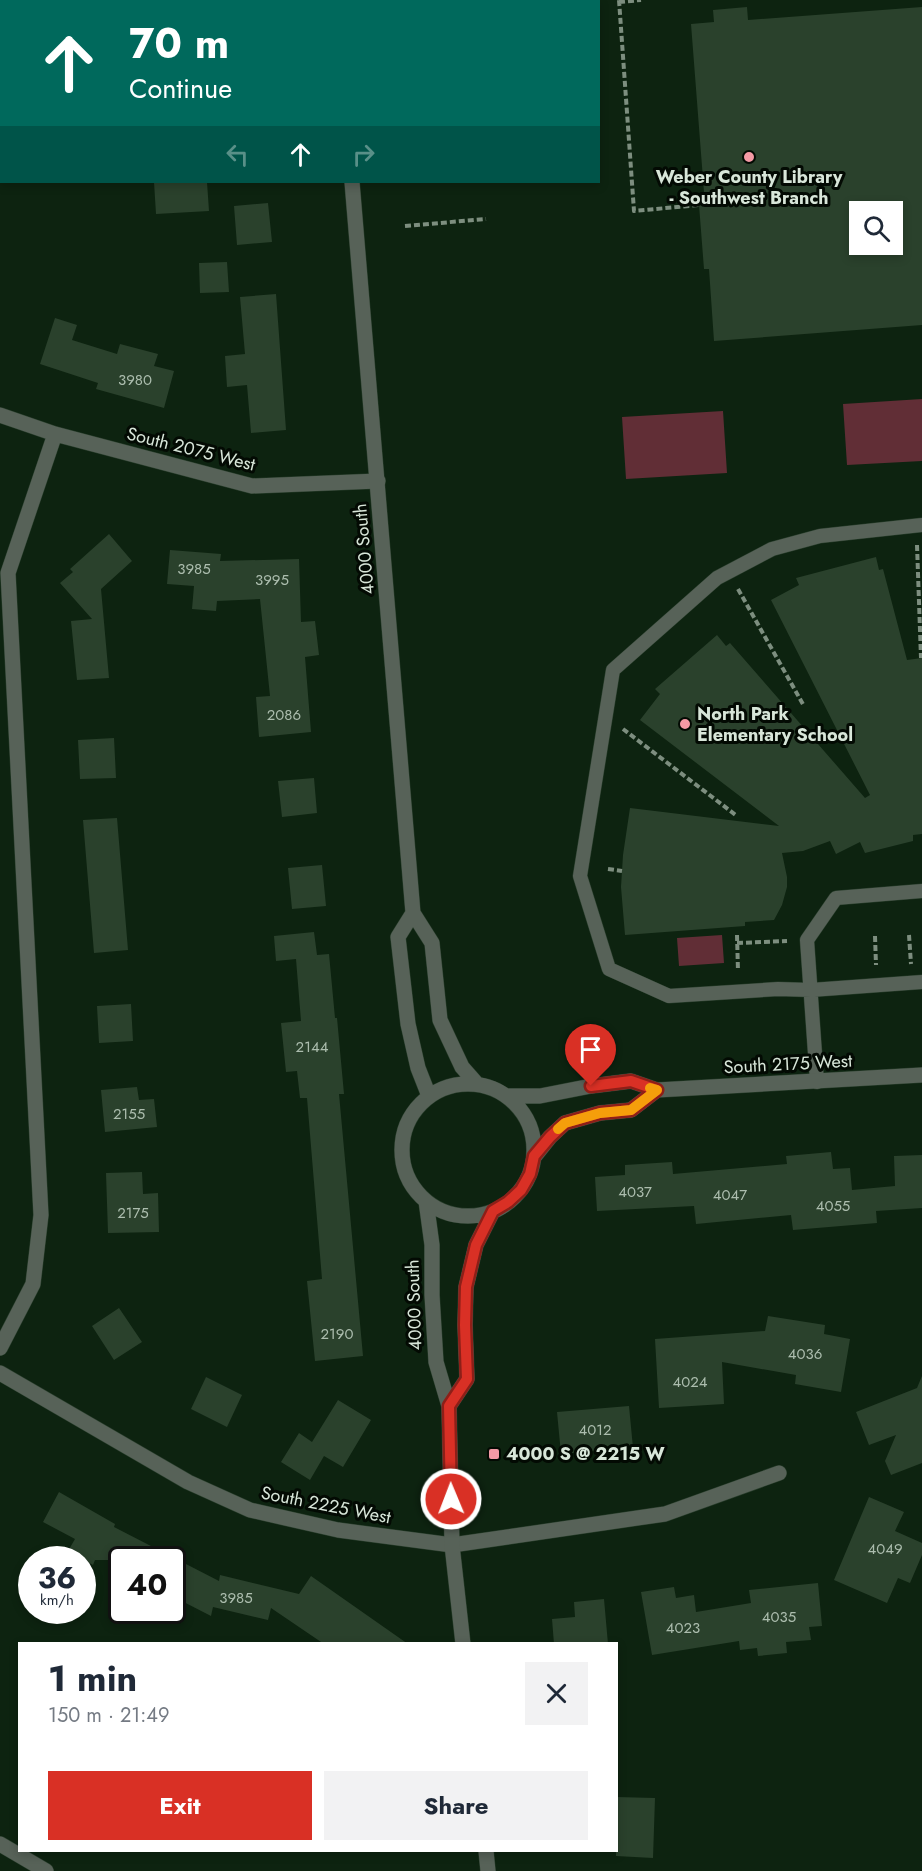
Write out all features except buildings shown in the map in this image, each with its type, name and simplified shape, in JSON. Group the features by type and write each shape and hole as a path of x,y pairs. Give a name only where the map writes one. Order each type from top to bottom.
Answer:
{"street":[{"name":"4000 South","path":"352,183 413,913 432,943 440,1020 462,1067 477,1084"},
{"name":"South 2075 West","path":"0,415 55,434 252,486 378,481"},
{"path":"0,1348 33,1284 41,1215 9,573 55,434"},
{"path":"413,913 398,937 408,1024 418,1068 429,1096"},
{"name":"South 2175 West","path":"507,1096 540,1096 631,1081 657,1090 922,1075"},
{"path":"460,1084 477,1084 493,1088 507,1096 525,1119 533,1138 534,1156 530,1174 521,1190 508,1202 493,1211 476,1216 450,1216 426,1201 415,1189 406,1173 402,1157 403,1140 416,1108 429,1096 444,1088 460,1084"},
{"path":"534,1156 565,1123 600,1113 631,1110 657,1090"},
{"name":"4000 South","path":"426,1201 432,1245 436,1362 449,1406 453,1545 463,1642"},
{"path":"449,1406 467,1379 466,1287 476,1245 493,1211"},
{"name":"South 2225 West","path":"0,1373 188,1482 250,1510 338,1530 453,1545 665,1514 779,1473"},
{"path":"0,1844 46,1871"},
{"path":"486,1852 488,1871"}],"lane":[{"path":"917,982 811,990 778,989 669,996 609,969 580,876 613,670 717,578 772,549 820,536 919,530"},
{"path":"817,1082 807,940 836,898 922,891"}],"path":[{"path":"641,0 619,1 634,211 699,205"},
{"path":"405,226 486,219"},
{"path":"919,530 921,658"},
{"path":"738,589 804,706"},
{"path":"619,726 737,816"},
{"path":"608,869 622,871"},
{"path":"909,934 917,982"},
{"path":"737,935 738,972"},
{"path":"874,936 878,985"},
{"path":"737,943 787,941"}],"shaded area":[{"path":"922,399 922,461 847,465 843,404"},
{"path":"723,411 727,473 626,479 622,417"},
{"path":"722,935 724,963 679,966 677,938"}],"slow traffic":[{"path":"558,1129 565,1123 600,1113 631,1110 657,1090 650,1088"}],"place":[{"name":"Weber County Library - Southwest Branch","path":"749,157"},
{"name":"North Park Elementary School","path":"685,724"},
{"name":"4000 S @ 2215 W","path":"494,1454"}],"route":[{"path":"451,1499 449,1406 467,1379 466,1287 476,1245 493,1211 508,1202 521,1190 530,1174 534,1156 565,1123 600,1113 631,1110 657,1090 631,1081 591,1086"}]}
